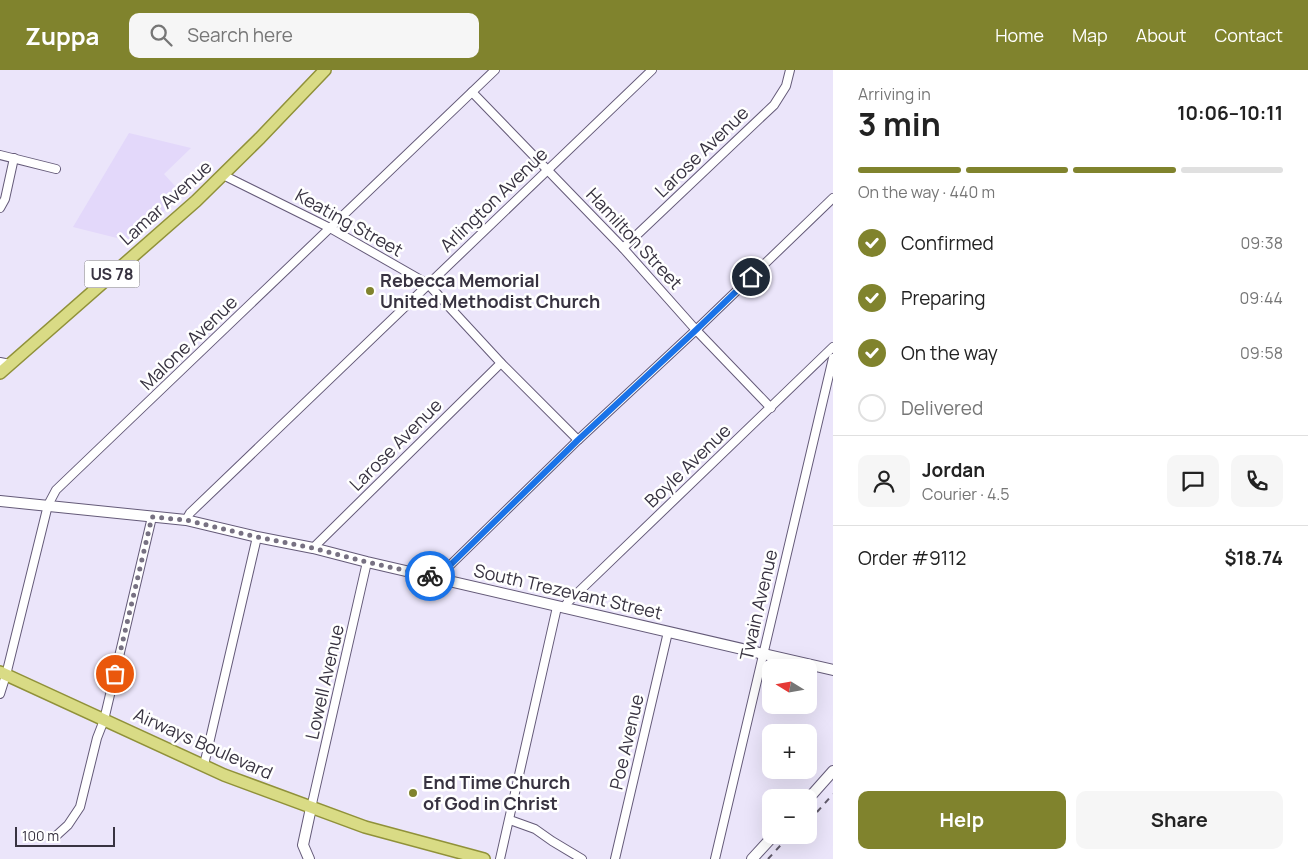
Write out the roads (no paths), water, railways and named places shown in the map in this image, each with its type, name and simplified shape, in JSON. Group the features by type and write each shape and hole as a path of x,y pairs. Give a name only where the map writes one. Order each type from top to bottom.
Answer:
{"main road":[{"name":"Lamar Avenue","path":"0,373 5,363 150,242 223,175 325,70"},
{"name":"Airways Boulevard","path":"3,673 224,775 365,827 484,859"}],"street":[{"name":"Malone Avenue","path":"0,694 3,673 48,505 56,490 495,70"},
{"name":"Arlington Avenue","path":"186,520 190,513 652,70"},
{"name":"Larose Avenue","path":"624,248 774,105 786,86 790,70"},
{"name":"Hamilton Street","path":"472,92 624,248 696,330 771,408"},
{"path":"0,154 56,169"},
{"path":"0,208 5,199 14,158"},
{"name":"Keating Street","path":"223,175 330,228 428,284 501,363 578,440"},
{"path":"437,578 578,440 833,198"},
{"name":"Boyle Avenue","path":"561,607 833,347"},
{"name":"Twain Avenue","path":"715,859 833,358"},
{"name":"Larose Avenue","path":"313,548 501,363"},
{"name":"South Trezevant Street","path":"0,501 186,520 833,670"},
{"path":"57,835 68,825 80,807 97,738 104,720 152,517"},
{"path":"204,766 257,537"},
{"name":"Lowell Avenue","path":"311,808 367,562"},
{"path":"500,859 561,607"},
{"name":"Poe Avenue","path":"615,859 668,632"},
{"path":"817,789 833,772"},
{"path":"309,859 303,845 311,808"},
{"path":"510,820 535,829 582,859"},
{"path":"752,859 766,844"}],"railway":[{"path":"817,812 833,794"},
{"path":"768,859 782,844"}],"place":[{"name":"Rebecca Memorial United Methodist Church","path":"370,291"},
{"name":"End Time Church of God in Christ","path":"413,793"}]}
